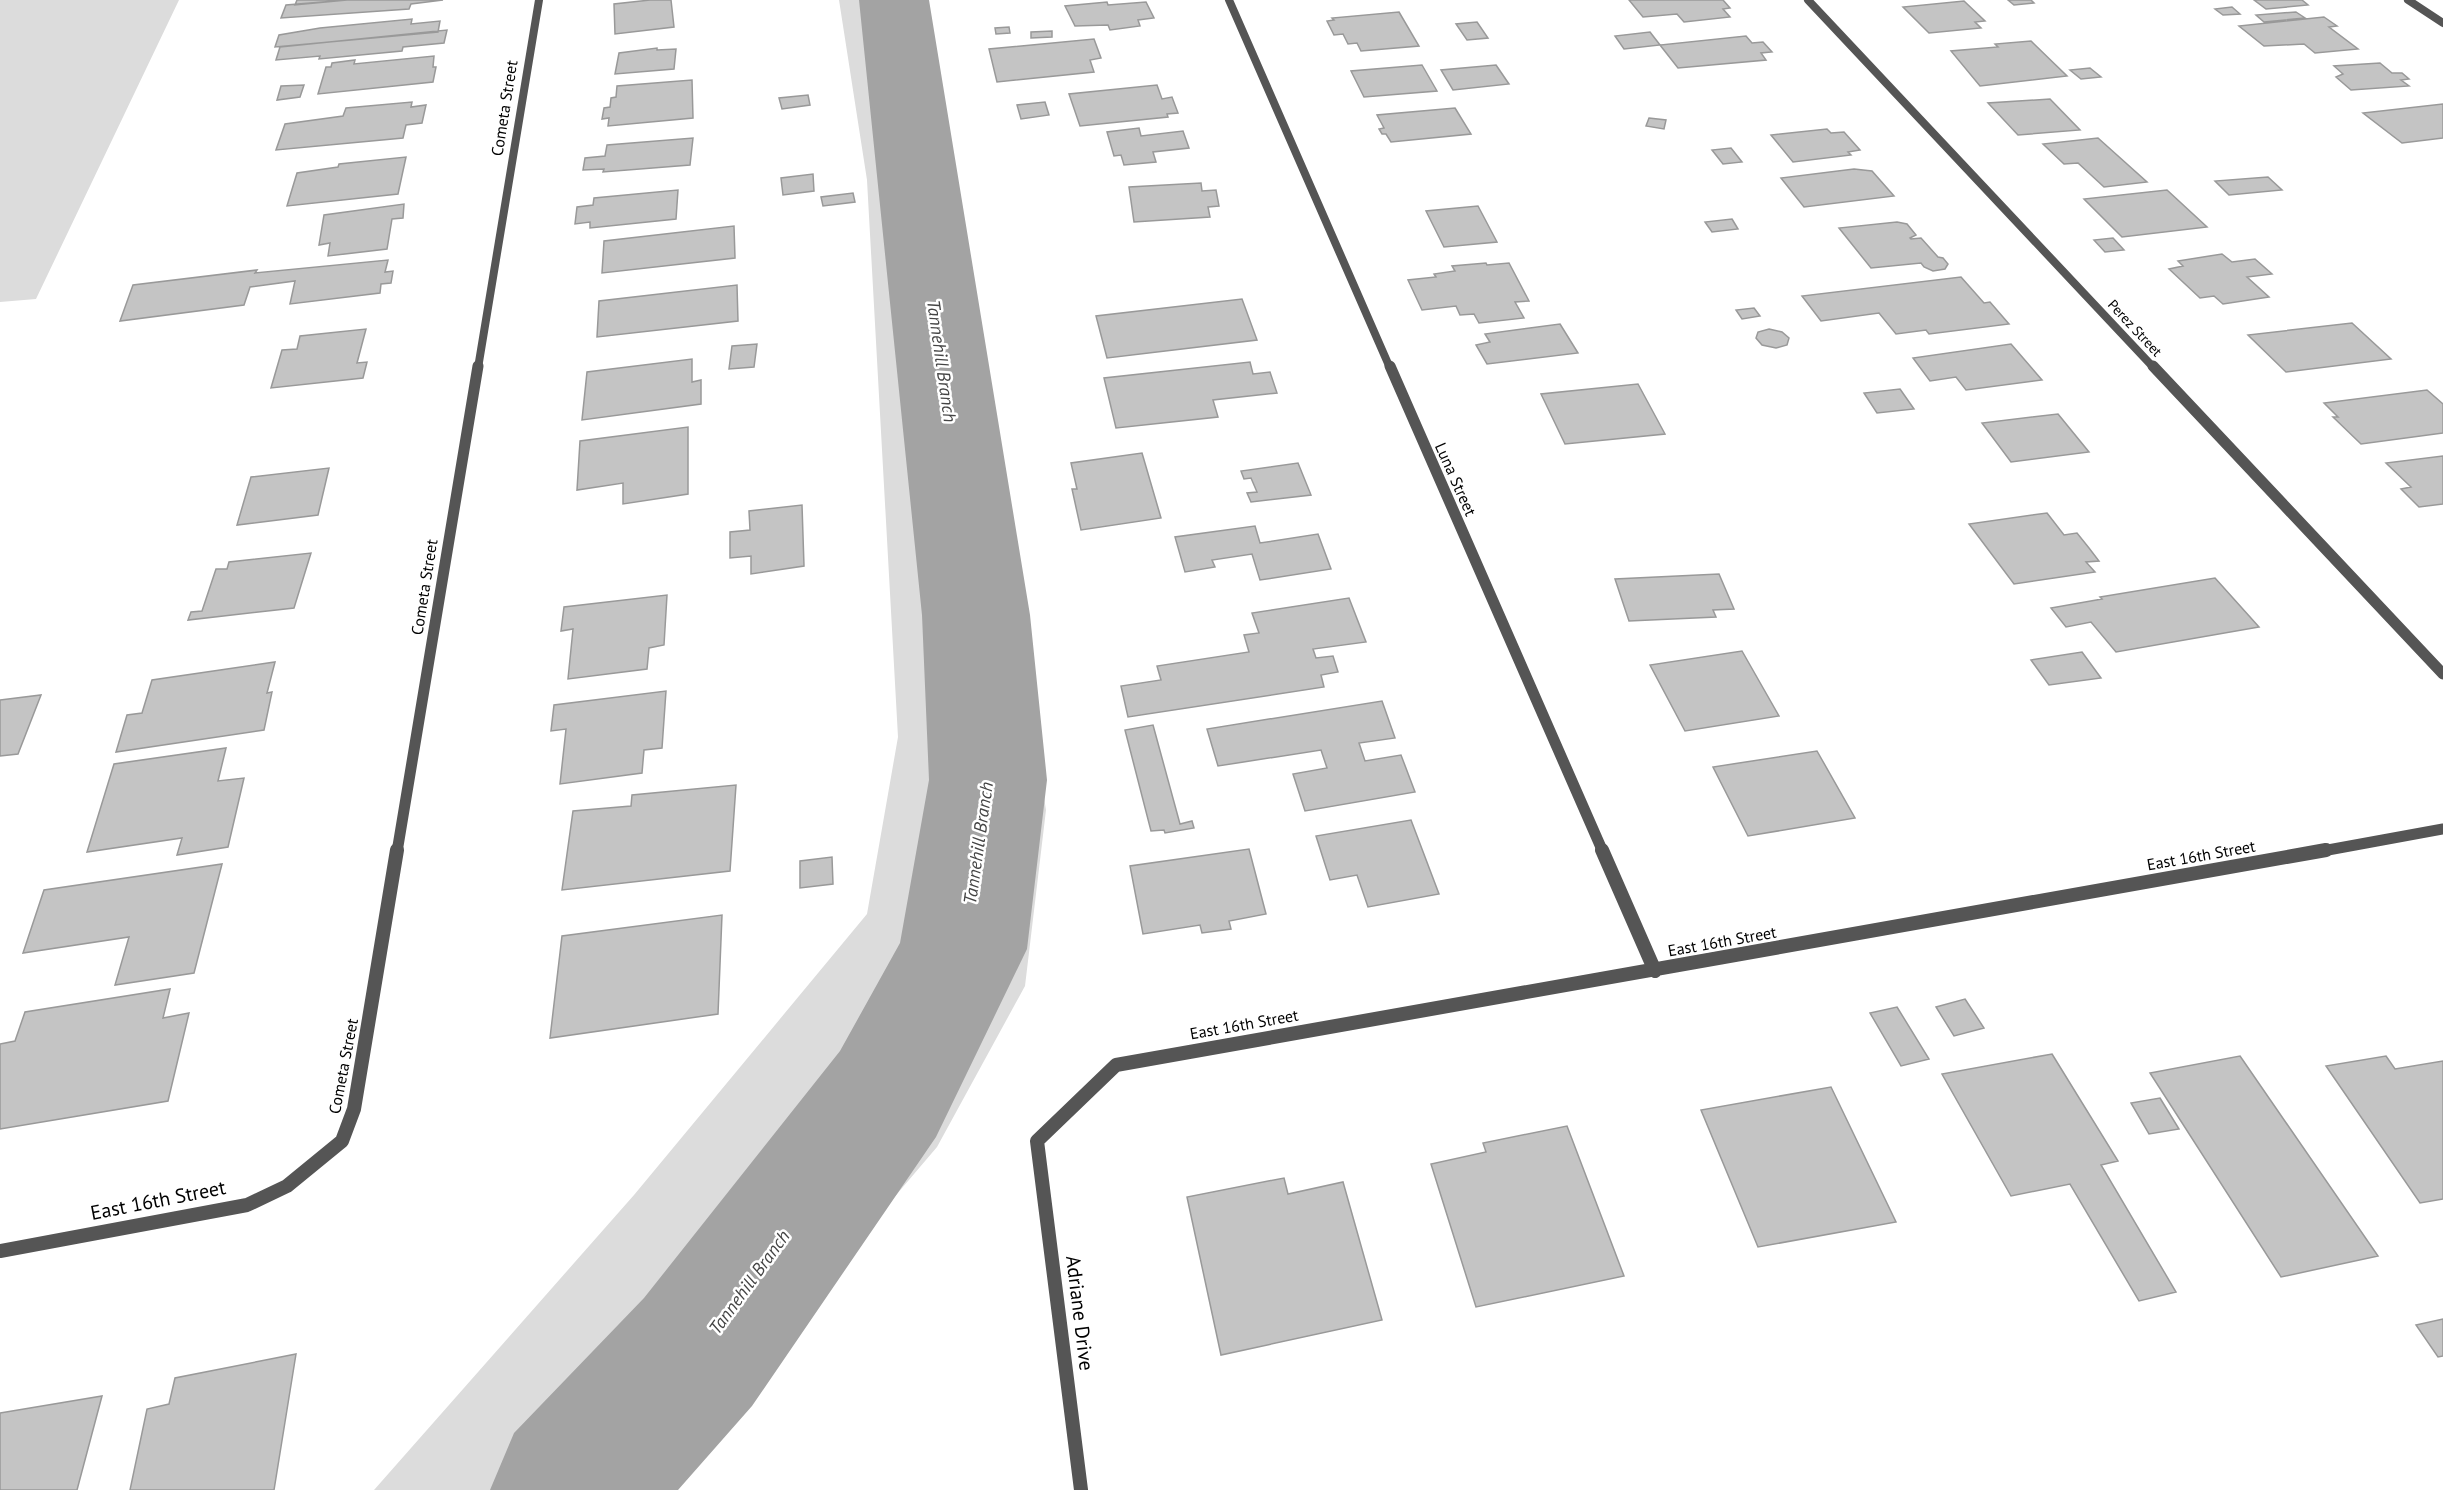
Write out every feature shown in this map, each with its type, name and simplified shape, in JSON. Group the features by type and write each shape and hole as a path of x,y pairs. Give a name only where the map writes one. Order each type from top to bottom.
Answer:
{"street":[{"name":"Cometa Street","path":"314,1166 342,1141 354,1109 539,0"},
{"name":"Luna Street","path":"1229,0 1655,971"},
{"name":"Perez Street","path":"1808,0 2443,674"},
{"path":"2408,0 2443,22"},
{"name":"East 16th Street","path":"1037,1141 1116,1065 1655,971 2443,829"},
{"name":"Adriane Drive","path":"1037,1141 1081,1490"},
{"name":"East 16th Street","path":"0,1251 247,1205 286,1186 314,1166"}],"shaded area":[{"path":"0,0 179,0 36,299 0,302"},
{"path":"839,0 919,0 1046,810 1025,986 937,1147 645,1490 374,1490 634,1195 867,914 898,737 867,180"}],"building":[{"path":"297,0 347,0 295,5"},
{"path":"347,0 443,0 411,4 409,9 281,18 286,5"},
{"path":"671,0 674,27 615,34 614,4"},
{"path":"1629,0 1723,0 1730,8 1723,9 1730,17 1684,22 1677,14 1643,17"},
{"path":"2008,0 2031,0 2034,3 2014,5"},
{"path":"2254,0 2302,0 2308,5 2266,9"},
{"path":"1964,1 1985,21 1975,22 1981,28 1929,33 1903,7"},
{"path":"1107,2 1108,5 1146,2 1154,18 1138,20 1140,26 1110,30 1108,25 1075,26 1065,6"},
{"path":"2232,7 2240,14 2223,15 2215,9"},
{"path":"1399,12 1419,46 1361,51 1357,43 1348,44 1343,34 1334,35 1327,21 1334,20 1332,18"},
{"path":"2296,12 2305,18 2264,22 2256,15"},
{"path":"2324,17 2337,26 2329,27 2358,49 2315,53 2304,44 2264,46 2239,26"},
{"path":"412,19 411,24 440,21 438,32 275,47 279,35 320,28"},
{"path":"1477,22 1488,38 1467,40 1456,24"},
{"path":"1009,27 1010,33 996,34 995,28"},
{"path":"447,30 444,43 403,47 402,51 319,59 320,56 276,60 280,47"},
{"path":"1052,31 1052,37 1031,38 1031,32"},
{"path":"1650,32 1660,45 1624,49 1615,36"},
{"path":"1746,36 1752,43 1763,42 1772,52 1761,53 1766,60 1678,68 1660,45"},
{"path":"1094,39 1101,58 1090,60 1094,72 997,82 989,49"},
{"path":"2031,41 2067,76 1980,86 1951,51 1998,47 1995,44"},
{"path":"657,48 657,50 676,49 674,69 615,74 619,53"},
{"path":"434,56 433,67 436,67 433,82 318,94 326,67 331,67 332,63 355,60 354,64"},
{"path":"2380,63 2392,73 2402,73 2409,79 2401,80 2409,86 2351,90 2336,77 2343,74 2334,66"},
{"path":"1422,65 1437,91 1364,97 1351,71"},
{"path":"1496,65 1509,84 1453,90 1441,70"},
{"path":"2090,68 2101,77 2081,79 2070,70"},
{"path":"692,80 693,118 608,126 609,118 602,119 604,108 610,107 611,98 616,97 617,86"},
{"path":"304,85 300,97 277,100 281,86"},
{"path":"1157,85 1162,99 1172,97 1178,113 1167,114 1168,117 1080,126 1069,94"},
{"path":"808,95 810,105 782,109 779,98"},
{"path":"2050,99 2080,130 2018,135 1988,103"},
{"path":"412,102 411,107 426,105 422,123 406,125 403,138 276,150 285,124 343,116 346,108"},
{"path":"1045,102 1049,115 1021,119 1017,105"},
{"path":"2443,104 2443,138 2402,143 2363,113"},
{"path":"1455,108 1471,134 1391,142 1379,129 1384,128 1377,115"},
{"path":"1649,118 1666,120 1664,129 1646,126"},
{"path":"1139,128 1141,136 1183,131 1189,148 1153,152 1156,162 1124,165 1121,155 1114,156 1107,132"},
{"path":"1827,129 1831,133 1844,132 1860,150 1848,152 1851,155 1793,162 1771,135"},
{"path":"693,138 690,165 603,172 604,169 583,170 585,158 605,156 607,145"},
{"path":"2098,138 2147,182 2104,187 2078,163 2064,164 2043,144"},
{"path":"1731,148 1742,162 1723,164 1712,150"},
{"path":"406,157 398,194 287,206 297,173 338,167 339,164"},
{"path":"1854,169 1872,171 1894,196 1804,207 1781,178"},
{"path":"813,174 814,191 783,195 781,178"},
{"path":"2268,177 2282,190 2229,195 2215,181"},
{"path":"1201,183 1202,191 1216,190 1219,206 1208,207 1210,217 1134,222 1129,187"},
{"path":"678,190 676,219 590,228 590,222 575,224 577,207 593,205 594,198"},
{"path":"2167,190 2207,227 2122,237 2084,199"},
{"path":"853,193 855,202 823,206 821,197"},
{"path":"404,204 403,218 392,219 387,249 328,256 330,243 319,245 324,215"},
{"path":"1478,206 1497,242 1444,247 1426,211"},
{"path":"1732,219 1738,229 1712,232 1705,222"},
{"path":"1897,222 1907,224 1916,235 1911,239 1921,238 1938,257 1943,258 1948,264 1945,269 1933,271 1921,263 1871,268 1839,228"},
{"path":"734,226 735,258 602,273 604,241"},
{"path":"2113,238 2124,250 2105,252 2094,240"},
{"path":"2222,254 2232,262 2255,259 2272,274 2247,277 2269,297 2223,304 2214,296 2200,298 2169,269 2183,266 2178,261"},
{"path":"388,260 385,272 393,271 391,283 381,284 380,293 290,304 295,281 250,287 244,305 120,321 133,285 257,270 255,273"},
{"path":"1486,263 1487,265 1509,263 1529,301 1515,302 1524,318 1479,323 1474,314 1460,315 1456,306 1422,310 1408,280 1436,277 1434,274 1455,271 1452,266"},
{"path":"1961,277 1984,303 1990,302 2009,324 1929,334 1926,330 1896,334 1879,313 1821,321 1802,296"},
{"path":"737,285 738,321 597,337 599,301"},
{"path":"1242,299 1257,340 1107,358 1096,316"},
{"path":"1754,308 1760,316 1742,319 1736,310"},
{"path":"2352,323 2391,359 2286,372 2248,335"},
{"path":"1560,324 1578,353 1487,364 1476,345 1490,342 1485,334"},
{"path":"366,329 357,363 367,362 363,378 271,388 282,350 297,349 300,336"},
{"path":"1769,329 1782,332 1789,338 1787,345 1776,348 1762,345 1756,338 1758,332"},
{"path":"757,344 754,367 729,369 732,346"},
{"path":"2011,344 2042,380 1966,390 1956,377 1930,381 1913,358"},
{"path":"692,359 692,382 701,380 701,404 582,420 587,372"},
{"path":"1250,362 1253,374 1270,372 1277,393 1213,400 1218,417 1116,428 1104,378"},
{"path":"1638,384 1665,434 1565,444 1541,394"},
{"path":"1900,389 1914,409 1877,413 1864,393"},
{"path":"2427,390 2443,404 2443,433 2361,444 2333,417 2338,417 2324,403"},
{"path":"2058,414 2089,452 2011,462 1982,423"},
{"path":"688,427 688,494 623,504 623,483 577,490 580,441"},
{"path":"1142,453 1161,518 1081,530 1072,489 1077,489 1071,463"},
{"path":"2443,456 2443,504 2419,507 2401,489 2411,487 2386,463"},
{"path":"1298,463 1311,495 1251,502 1247,493 1257,492 1251,478 1244,479 1241,471"},
{"path":"329,468 318,515 237,525 251,477"},
{"path":"802,505 804,566 751,574 751,556 730,558 730,532 750,530 749,511"},
{"path":"2047,513 2064,535 2077,533 2099,561 2086,562 2095,572 2014,584 1969,524"},
{"path":"1255,526 1260,543 1318,534 1331,569 1260,580 1252,554 1212,560 1215,567 1185,572 1175,537"},
{"path":"311,553 294,608 188,620 191,612 202,611 216,569 227,569 229,562"},
{"path":"1719,574 1734,609 1713,610 1716,617 1629,621 1615,579"},
{"path":"2215,578 2259,627 2116,652 2091,622 2066,627 2051,608 2102,599 2100,597"},
{"path":"667,595 664,645 649,648 647,669 568,679 573,629 561,631 564,607"},
{"path":"1349,598 1366,642 1313,649 1316,658 1333,656 1338,672 1321,675 1324,687 1128,717 1121,686 1161,680 1157,666 1249,652 1244,635 1259,633 1252,613"},
{"path":"1742,651 1779,716 1685,731 1650,665"},
{"path":"2082,652 2101,678 2049,685 2031,660"},
{"path":"275,662 267,693 272,692 264,730 116,752 127,715 142,713 152,680"},
{"path":"666,691 662,748 644,750 642,773 560,784 566,729 551,731 554,705"},
{"path":"41,695 18,754 0,756 0,700"},
{"path":"1382,701 1395,738 1359,743 1365,761 1401,755 1415,792 1305,811 1293,774 1327,768 1321,750 1218,766 1207,729"},
{"path":"1153,725 1180,824 1192,821 1194,828 1165,833 1164,830 1151,831 1125,730"},
{"path":"226,748 218,781 244,778 228,847 177,855 182,838 87,852 114,764"},
{"path":"1817,751 1855,818 1748,836 1713,767"},
{"path":"736,785 730,871 562,890 573,811 631,806 632,795"},
{"path":"1411,820 1439,894 1368,907 1357,875 1330,880 1316,836"},
{"path":"1249,849 1266,914 1229,921 1231,929 1202,933 1200,925 1143,934 1130,866"},
{"path":"832,857 833,884 800,888 800,861"},
{"path":"222,864 194,973 115,985 129,937 23,953 44,890"},
{"path":"722,915 718,1014 550,1038 562,936"},
{"path":"170,989 163,1018 189,1013 168,1101 0,1129 0,1044 15,1041 25,1012"},
{"path":"1965,999 1984,1028 1954,1036 1936,1007"},
{"path":"1897,1007 1929,1059 1901,1066 1870,1013"},
{"path":"2052,1054 2118,1161 2101,1165 2176,1292 2139,1301 2070,1184 2011,1196 1942,1074"},
{"path":"2240,1056 2378,1256 2281,1277 2150,1073"},
{"path":"2386,1056 2395,1069 2443,1061 2443,1199 2420,1203 2326,1066"},
{"path":"1831,1087 1896,1222 1758,1247 1701,1110"},
{"path":"2160,1098 2179,1129 2149,1134 2131,1103"},
{"path":"1567,1126 1624,1276 1476,1307 1431,1164 1486,1152 1483,1143"},
{"path":"1284,1178 1288,1194 1343,1182 1382,1320 1221,1355 1187,1197"},
{"path":"2443,1319 2443,1356 2438,1357 2416,1325"},
{"path":"296,1354 274,1490 130,1490 147,1409 169,1404 175,1378"},
{"path":"102,1396 77,1490 0,1490 0,1413"}],"waterway":[{"name":"Tannehill Branch","path":"571,1490 698,1352 888,1094 963,949 988,780 976,615 894,0"}]}
